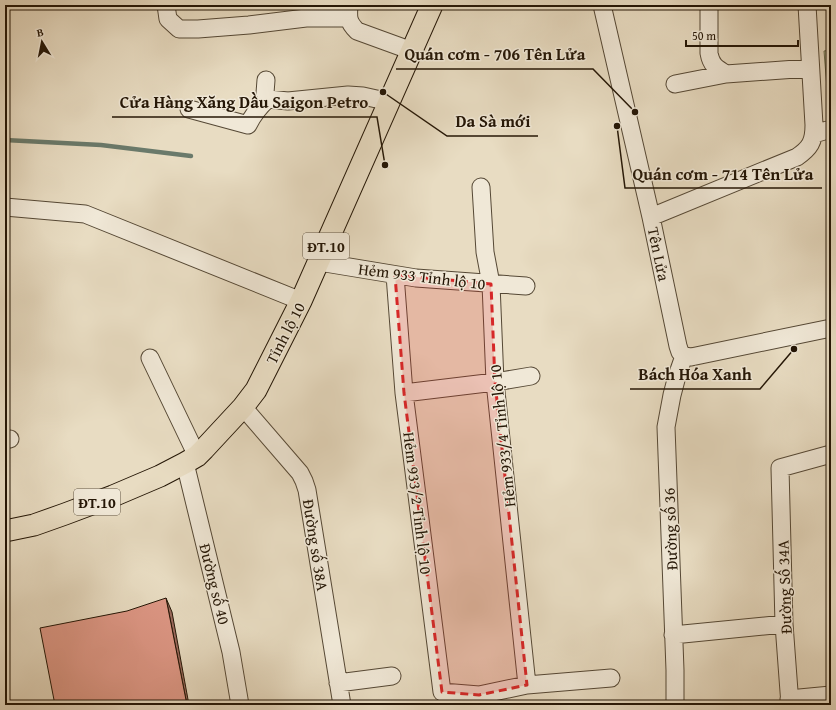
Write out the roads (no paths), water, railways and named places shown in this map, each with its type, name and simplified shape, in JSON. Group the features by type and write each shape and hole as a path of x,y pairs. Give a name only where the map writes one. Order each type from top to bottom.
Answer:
{"main road":[{"name":"Tỉnh lộ 10","path":"5,531 34,525 113,496 191,460 243,407 256,390 319,262 432,5"}],"street":[{"path":"166,5 168,19 179,29 249,25 348,12 352,25 357,31 412,51"},
{"name":"Tên Lửa","path":"602,5 651,217 678,346 680,352 684,356"},
{"path":"709,5 709,53 714,66 726,74"},
{"path":"651,217 797,157 812,143 814,134 806,5"},
{"path":"675,84 726,74 810,68"},
{"path":"266,80 265,93 268,99"},
{"path":"188,109 248,125 253,115 268,99 288,101 348,95 363,96 390,102"},
{"path":"814,134 831,129"},
{"name":"Hẻm 933/4 Tỉnh lộ 10","path":"481,187 485,252 491,284 495,382 528,685"},
{"path":"5,206 85,214 301,300"},
{"name":"Hẻm 933 Tỉnh lộ 10","path":"319,262 416,278 526,286"},
{"name":"Hẻm 933/2 Tỉnh lộ 10","path":"395,275 404,393 442,692 480,700"},
{"path":"684,356 691,357 824,331 831,328"},
{"name":"Đường số 36","path":"675,705 666,427 672,395 684,356"},
{"name":"Đường số 40","path":"150,358 191,460 231,652 240,705"},
{"path":"404,393 531,376"},
{"name":"Đường số 38A","path":"243,407 300,473 304,480 307,490 342,705"},
{"name":"Đường Số 34A","path":"790,702 784,624 780,468 831,454"},
{"path":"673,635 784,624"},
{"path":"338,683 392,676"},
{"path":"480,700 528,685 611,678"},
{"path":"790,702 831,695"}],"waterway":[{"path":"5,140 101,145 191,156"}],"place":[{"name":"Da Sà mới","path":"383,92"},
{"name":"Quán cơm - 706 Tên Lửa","path":"635,112"},
{"name":"Quán cơm - 714 Tên Lửa","path":"617,126"},
{"name":"Cửa Hàng Xăng Dầu Saigon Petro","path":"385,165"},
{"name":"Bách Hóa Xanh","path":"794,349"}]}
